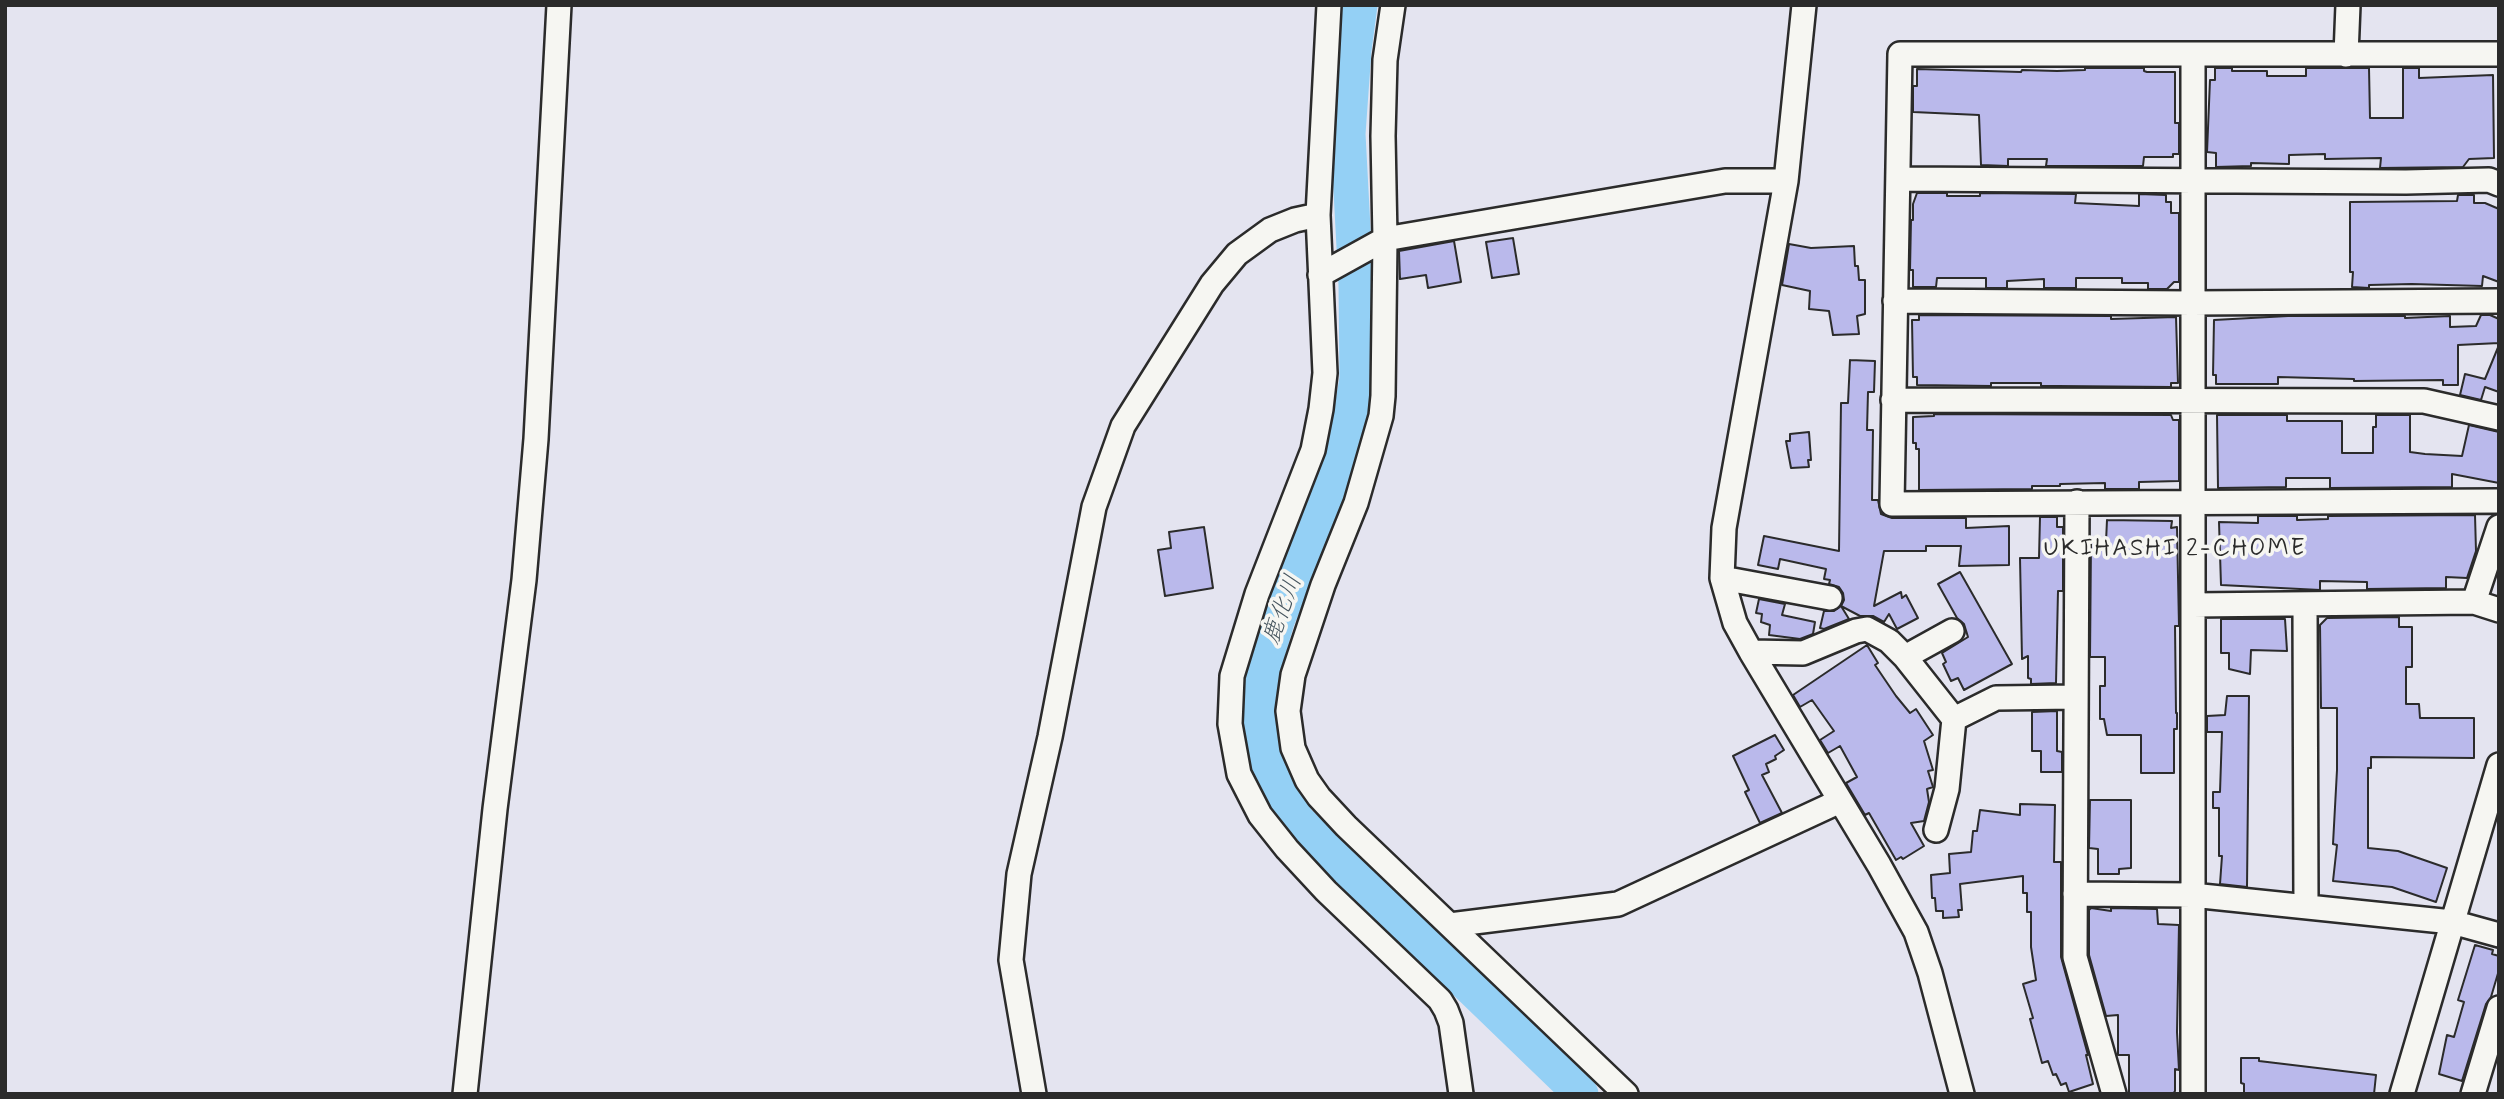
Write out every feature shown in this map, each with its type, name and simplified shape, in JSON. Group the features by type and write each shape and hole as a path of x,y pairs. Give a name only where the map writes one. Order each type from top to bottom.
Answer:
{"street":[{"path":"465,1094 495,809 524,580 537,425 559,5"},
{"path":"1329,5 1318,215 1324,273 1325,373 1314,450 1254,606 1233,676 1230,723 1239,774 1260,815 1326,891 1440,1000 1451,1023 1461,1094"},
{"path":"1393,5 1387,32 1382,136 1385,239 1381,416 1356,503 1323,585 1293,675 1288,711 1290,730 1298,762 1319,797 1626,1094"},
{"path":"1804,5 1786,181 1724,528 1722,578 1735,623 1916,932 1930,973 1962,1094"},
{"path":"2346,55 2348,5"},
{"path":"2499,54 1899,54 1892,504 2499,501"},
{"path":"2193,55 2193,1094"},
{"path":"1898,179 2406,182 2489,180 2499,184"},
{"path":"1324,273 1385,239 1725,181 1786,181"},
{"path":"1034,1094 1012,960 1019,874 1094,507 1123,426 1212,284 1237,254 1270,230 1318,215"},
{"path":"1895,301 2499,301"},
{"path":"1893,400 2424,401 2499,418"},
{"path":"2077,502 2075,957 2114,1094"},
{"path":"2474,602 2499,527"},
{"path":"1722,578 1830,598"},
{"path":"2193,605 2474,602 2499,610"},
{"path":"2305,605 2306,906"},
{"path":"1751,652 1803,653 1867,629 1889,641 1954,719 1947,789 1936,831"},
{"path":"1905,657 1952,631"},
{"path":"1954,719 1996,698 2075,697"},
{"path":"2402,1094 2499,765"},
{"path":"1450,925 1618,904 1840,801"},
{"path":"2075,894 2192,895 2306,906 2452,922 2499,935"},
{"path":"2473,1094 2494,1042 2499,1008"}],"building":[{"path":"2144,68 2147,72 2175,72 2175,123 2179,123 2179,154 2173,154 2173,157 2144,157 2143,166 2046,166 2047,159 2008,159 2008,166 1981,165 1979,115 1913,112 1913,86 1917,86 1917,69 2021,72"},
{"path":"2215,68 2267,71 2267,76 2306,76 2306,68 2369,68 2370,118 2403,118 2403,68 2419,68 2419,78 2493,75 2494,158 2469,159 2463,167 2380,168 2381,158 2325,159 2325,154 2289,155 2289,164 2251,163 2251,166 2216,167 2216,153 2207,152 2210,80 2215,80"},
{"path":"1917,193 1947,193 1947,196 1980,196 1980,193 2076,194 2075,203 2139,206 2139,194 2166,195 2166,202 2171,202 2171,213 2179,213 2179,282 2174,282 2167,289 2148,289 2148,283 2122,283 2122,278 2076,278 2076,288 2044,288 2044,279 2007,281 2007,288 1986,288 1986,278 1937,278 1936,287 1913,287 1913,270 1910,270 1911,220"},
{"path":"2458,195 2474,195 2474,203 2485,203 2499,209 2499,282 2483,276 2482,286 2412,284 2352,287 2350,202 2457,201"},
{"path":"1513,238 1519,274 1492,278 1486,242"},
{"path":"1454,241 1461,282 1428,288 1426,275 1400,279 1399,251"},
{"path":"1789,244 1811,248 1854,246 1859,280 1865,280 1865,314 1857,316 1859,334 1833,335 1829,311 1809,309 1810,291 1782,285"},
{"path":"1919,315 2111,316 2111,319 2176,317 2178,383 2171,383 2171,387 2041,386 2041,383 1991,383 1991,386 1917,385 1917,377 1913,377 1912,320 1919,320"},
{"path":"2481,315 2499,319 2499,343 2458,345 2458,385 2443,385 2443,380 2354,381 2278,377 2278,384 2216,384 2216,375 2213,375 2214,320 2288,316 2450,316 2450,327 2476,326"},
{"path":"2499,345 2499,392 2485,387 2481,400 2460,395 2465,374 2485,379"},
{"path":"1850,360 1875,361 1874,392 1868,392 1867,430 1873,430 1872,500 1878,500 1881,514 1892,518 1966,518 1966,528 2009,526 2009,565 1959,566 1961,546 1926,546 1926,551 1884,551 1874,606 1901,592 1902,598 1906,595 1918,618 1897,629 1889,614 1884,622 1873,616 1860,616 1841,606 1843,593 1839,587 1829,584 1830,580 1824,579 1826,569 1780,559 1778,569 1758,565 1764,536 1839,551 1841,403 1848,403"},
{"path":"1934,414 2171,415 2173,420 2179,420 2179,481 2139,482 2139,489 2105,489 2105,483 2032,486 2032,489 1919,490 1919,449 1916,449 1916,443 1913,443 1913,417"},
{"path":"2217,415 2287,415 2287,421 2342,421 2342,453 2373,453 2376,415 2410,415 2410,452 2462,456 2469,425 2499,432 2499,483 2452,474 2452,487 2330,488 2330,478 2286,478 2286,487 2218,488"},
{"path":"1809,432 1809,467 1791,468 1786,441 1790,441 1790,434"},
{"path":"2475,515 2476,551 2467,578 2446,577 2446,588 2367,589 2367,582 2320,581 2320,590 2221,585 2219,522 2258,523 2258,516 2297,516 2297,520 2328,519 2328,516"},
{"path":"2040,517 2057,517 2057,527 2063,527 2063,591 2058,591 2056,683 2031,684 2031,679 2028,678 2028,656 2022,659 2020,558 2039,558"},
{"path":"2107,520 2172,521 2171,528 2177,527 2179,626 2175,626 2177,729 2174,729 2174,773 2141,773 2141,735 2107,735 2104,719 2100,719 2100,686 2105,686 2105,657 2090,657 2091,542 2106,542"},
{"path":"1204,527 1213,588 1165,596 1158,550 1171,548 1169,532"},
{"path":"1960,572 2012,664 1964,690 1958,678 1951,681 1943,664 1946,662 1942,653 1968,637 1964,624 1957,618 1938,584"},
{"path":"1759,599 1785,604 1782,615 1815,622 1813,634 1800,639 1769,635 1770,625 1761,622 1762,614 1756,613"},
{"path":"1841,606 1849,619 1824,629 1820,628 1824,611 1834,611"},
{"path":"2399,617 2399,627 2412,627 2412,667 2406,667 2406,704 2419,704 2420,718 2474,718 2474,758 2371,757 2371,768 2368,768 2368,848 2398,851 2447,868 2436,902 2392,887 2333,881 2337,845 2333,844 2337,708 2321,708 2320,625 2327,618"},
{"path":"2221,619 2285,619 2287,651 2251,650 2250,674 2229,669 2229,653 2221,653"},
{"path":"1867,645 1878,663 1875,665 1896,696 1910,713 1916,709 1933,735 1924,741 1933,770 1928,771 1933,787 1927,789 1929,802 1924,821 1911,823 1924,846 1903,859 1901,857 1896,860 1869,813 1865,815 1846,783 1857,777 1840,746 1828,753 1820,740 1834,731 1812,700 1800,707 1793,695"},
{"path":"2227,696 2249,696 2247,887 2220,884 2222,856 2219,856 2219,808 2213,808 2213,792 2220,792 2222,732 2207,732 2207,716 2225,715"},
{"path":"2057,711 2057,751 2062,752 2062,772 2041,772 2041,751 2032,751 2032,712"},
{"path":"1775,735 1784,750 1775,756 1776,759 1766,764 1769,772 1762,775 1782,813 1760,823 1745,792 1749,790 1733,756"},
{"path":"2090,800 2131,800 2131,868 2119,869 2119,874 2098,874 2098,849 2089,848"},
{"path":"2020,804 2055,805 2054,862 2061,862 2061,957 2088,1055 2093,1084 2069,1092 2066,1083 2061,1085 2056,1074 2053,1075 2048,1061 2042,1063 2030,1019 2033,1018 2023,984 2036,980 2031,947 2031,912 2027,912 2023,876 1960,884 1962,910 1958,910 1959,917 1943,918 1943,911 1936,911 1935,898 1932,898 1931,875 1950,873 1949,854 1971,852 1973,831 1977,831 1980,810 2020,815"},
{"path":"2091,908 2111,911 2111,908 2157,909 2158,924 2179,925 2179,1070 2175,1069 2173,1094 2129,1094 2129,1055 2118,1055 2118,1015 2106,1016 2089,955"},
{"path":"2475,945 2493,950 2492,954 2499,956 2499,970 2462,1081 2439,1074 2447,1035 2454,1037 2464,1002 2458,1000"},
{"path":"2241,1058 2259,1058 2259,1061 2376,1075 2374,1094 2244,1094"}],"waterway":[{"name":"鹿化川","path":"1360,5 1348,134 1356,285 1357,379 1349,425 1322,509 1277,621 1265,662 1258,699 1261,741 1272,778 1297,820 1581,1094"}],"district":[{"name":"UKIHASHI 2-CHOME","path":"2175,550"}]}
